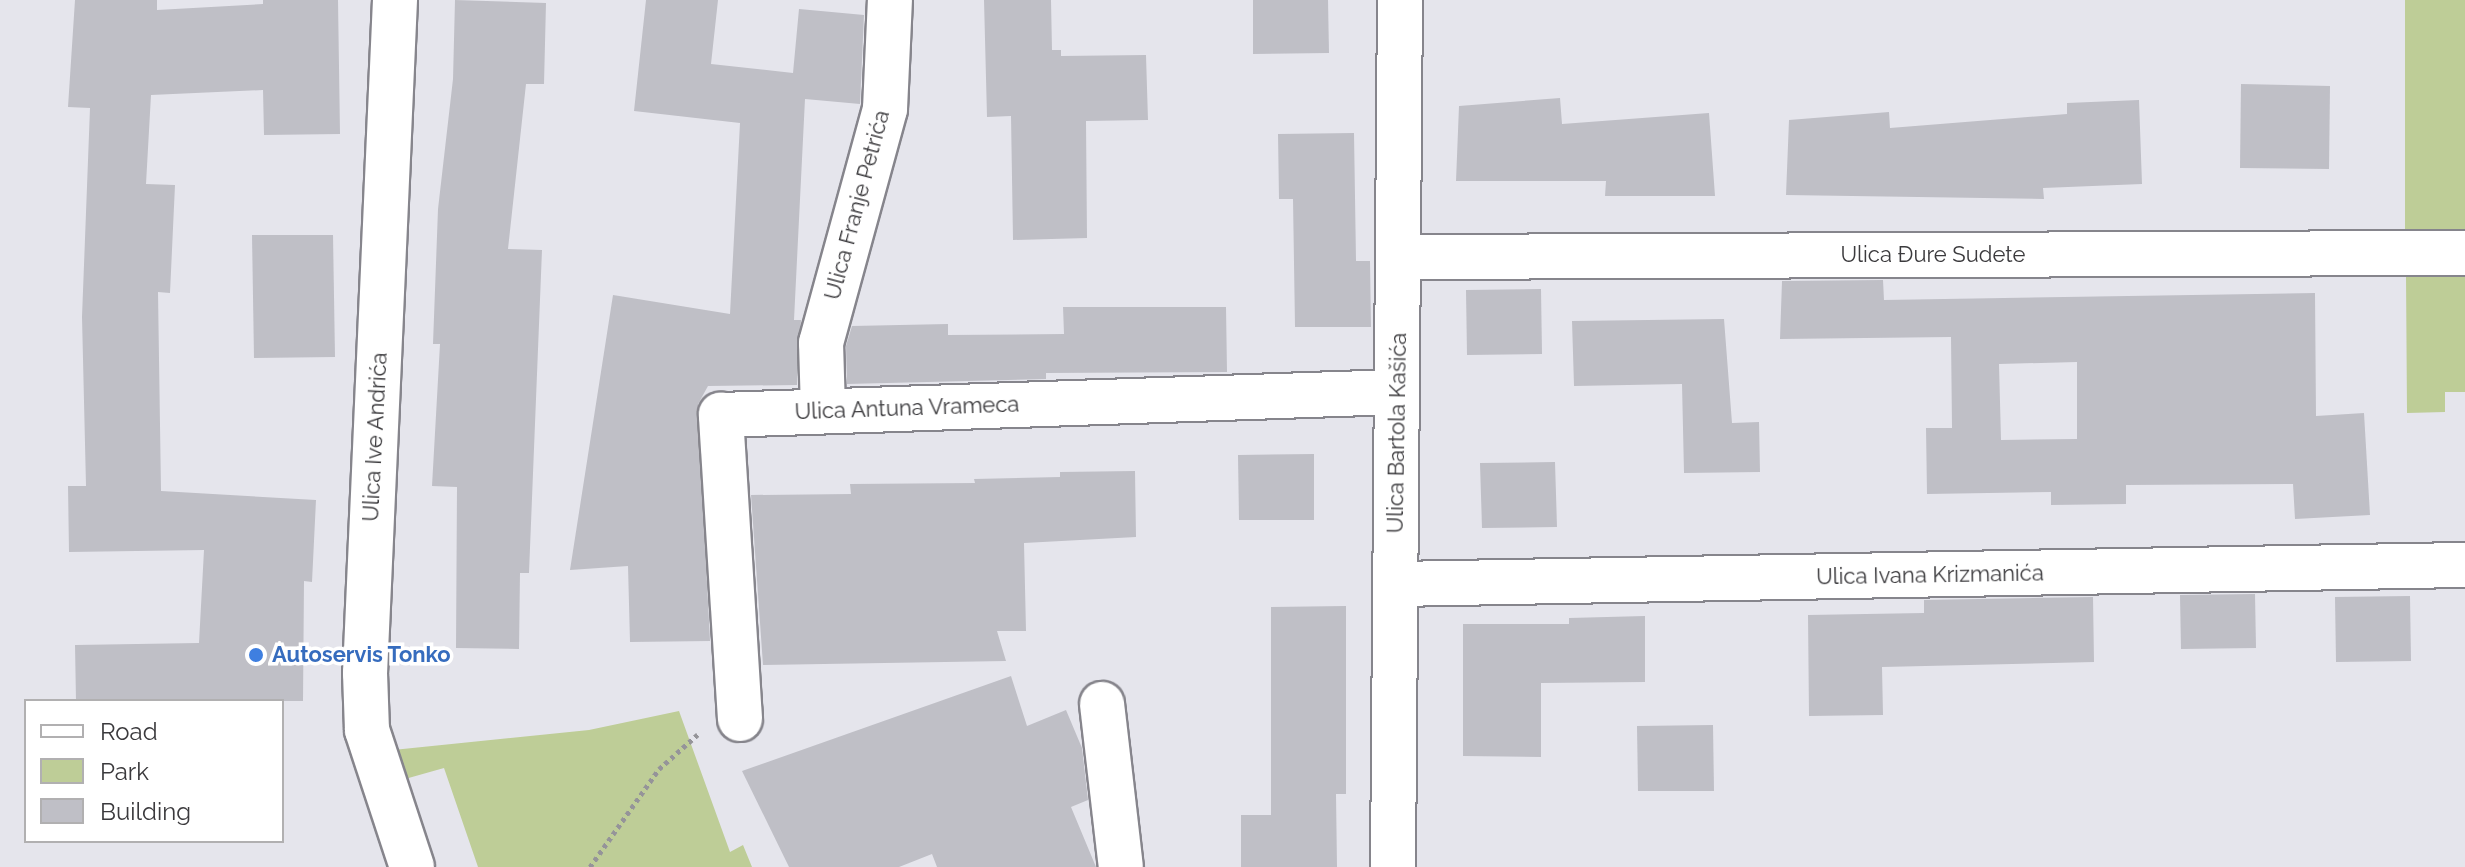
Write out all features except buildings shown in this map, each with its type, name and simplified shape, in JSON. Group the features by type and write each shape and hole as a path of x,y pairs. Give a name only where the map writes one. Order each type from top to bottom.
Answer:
{"street":[{"name":"Ulica Ive Andrića","path":"395,0 365,673 367,730 412,867"},
{"name":"Ulica Franje Petrića","path":"823,410 821,343 885,109 890,0"},
{"name":"Ulica Bartola Kašića","path":"1393,867 1401,257 1400,0"},
{"name":"Ulica Đure Sudete","path":"1401,257 2465,253"},
{"name":"Ulica Antuna Vrameca","path":"740,719 721,415 1397,392"},
{"name":"Ulica Ivana Krizmanića","path":"1395,584 2465,565"},
{"path":"1102,704 1121,867"}],"path":[{"path":"590,867 659,769 695,736 740,719"}],"green space":[{"path":"2405,0 2465,0 2465,232 2405,233"},
{"path":"2465,274 2465,392 2445,392 2445,412 2407,413 2406,275"},
{"path":"679,711 730,852 743,845 752,867 478,867 444,768 405,779 393,750 589,730"}],"place":[{"name":"Autoservis Tonko","path":"256,655"}]}
